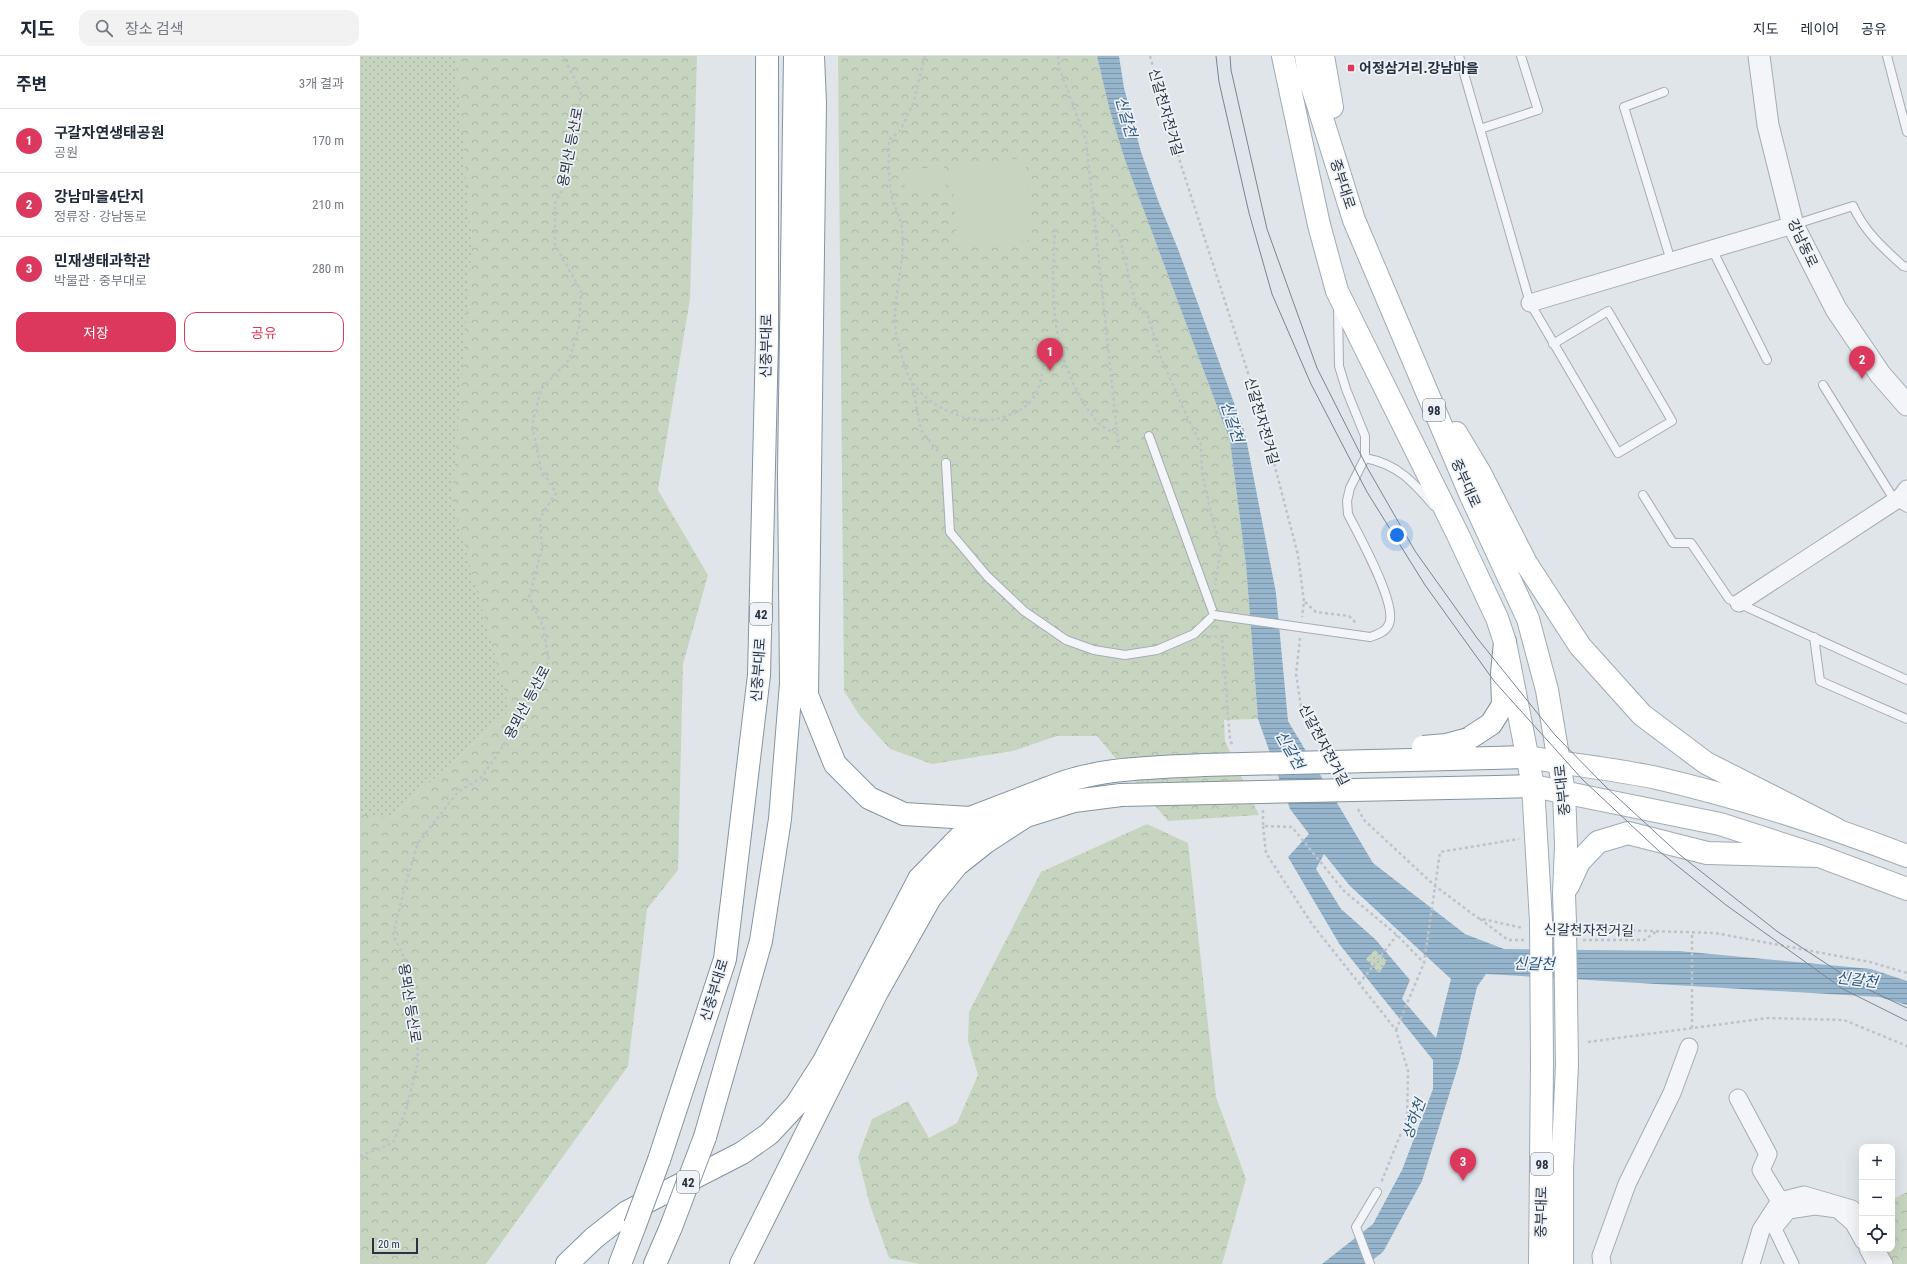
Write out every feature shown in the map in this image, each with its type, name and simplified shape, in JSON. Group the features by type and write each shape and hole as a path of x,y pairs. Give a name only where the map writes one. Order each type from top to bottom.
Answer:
{"main road":[{"name":"신중부대로","path":"620,1264 659,1160 725,959 759,675 767,340 767,56"},
{"name":"신중부대로","path":"655,1264 671,1227 705,1137 761,941 780,819 791,684 789,473 795,56"},
{"path":"813,56 815,103 807,695 835,764 869,798 904,814 970,818 1048,788 1095,773 1446,745 1468,739 1491,724 1503,705 1502,673 1505,642"},
{"path":"1267,56 1303,217 1338,291"},
{"name":"중부대로","path":"1282,56 1319,225 1338,291 1457,533 1497,618 1505,642 1533,786 1533,924 1542,1064 1540,1264"},
{"name":"중부대로","path":"1306,56 1310,80 1354,220 1471,496 1528,619 1547,690 1564,792 1566,845 1564,894 1572,926 1562,1170 1562,1264"},
{"path":"1323,56 1325,78 1354,220"},
{"path":"1413,362 1480,473 1526,563 1580,646 1642,715 1706,763 1836,829"},
{"path":"1204,765 1528,757 1656,778 1715,792 1836,829 1907,856"},
{"path":"741,1264 760,1223 877,992 930,898 957,865 986,842 1026,816 1074,801 1121,795 1533,786 1720,824 1819,856 1907,889"},
{"path":"567,1264 594,1238 627,1212 742,1153 769,1134 796,1105 823,1063 919,879 960,837 1048,788"},
{"path":"1564,894 1579,862 1598,842 1628,833 1707,853 1819,856"},
{"path":"732,1264 760,1223"}],"street":[{"name":"강남동로","path":"1759,56 1768,125 1792,225 1836,309 1880,374 1907,406"},
{"path":"1530,303 1792,225"},
{"path":"1739,603 1901,505 1901,497 1907,489"},
{"path":"1602,1264 1601,1256 1627,1184 1672,1093 1689,1047"},
{"path":"1738,1098 1768,1154 1761,1170 1780,1201"},
{"path":"1751,1264 1761,1230 1780,1201 1804,1195 1852,1209 1859,1222"},
{"path":"1792,1264 1775,1229 1789,1212 1815,1208 1837,1211 1852,1224 1859,1237"},
{"path":"1868,1252 1874,1264"},
{"path":"1877,1252 1884,1264"}],"lane":[{"path":"1459,56 1530,303 1553,344 1618,452 1672,421 1608,311 1553,344"},
{"path":"1480,129 1538,110 1521,56"},
{"path":"1888,56 1907,132"},
{"path":"1664,92 1624,107 1671,262"},
{"path":"1792,225 1853,206 1858,218 1877,242 1903,266 1907,267"},
{"path":"1712,249 1767,360"},
{"path":"1214,615 1370,637 1380,634 1389,624 1391,613 1388,597 1348,514 1347,501 1350,488 1365,458 1365,436 1346,389 1339,366 1338,291"},
{"path":"1824,385 1901,505"},
{"path":"1149,436 1214,615"},
{"path":"1365,458 1380,460 1410,479 1457,533"},
{"path":"946,462 950,532 987,576 1024,611 1066,640 1094,650 1125,654 1157,650 1194,634 1214,615"},
{"path":"1643,495 1673,543 1691,543 1729,599 1907,680"},
{"path":"1814,637 1820,681 1907,719"},
{"path":"1370,1264 1356,1226 1377,1192"}],"path":[{"name":"용뫼산 등산로","path":"360,1156 393,1143 406,1109 418,1063 417,1038 407,992 408,966 393,935 418,843 458,792 481,778 504,745 536,689 549,660 543,626 529,597 542,550 540,518 556,493 541,469 532,425 541,389 569,360 579,326 581,291 555,245 555,203 566,184 565,161 574,137 581,92 563,56"},
{"path":"926,56 913,104 900,131 889,140 889,168 892,197 902,228 903,250 895,322 900,352 912,383 921,430 946,462"},
{"path":"1058,56 1059,68 1086,140 1119,450"},
{"name":"신갈천자전거길","path":"1150,56 1181,165 1261,413 1298,555 1304,602 1302,623"},
{"path":"1093,208 1118,231 1136,306 1147,313 1164,365 1178,399 1202,445 1202,472 1221,550 1213,590"},
{"path":"1055,229 1053,295 1054,315 1060,349 1073,384 1092,417 1108,430 1116,433"},
{"path":"912,383 935,405 967,419 991,421 1018,413 1035,398 1042,377 1044,352"},
{"path":"1304,602 1316,612 1349,616 1358,625"},
{"name":"신갈천자전거길","path":"1301,631 1296,674 1301,706 1324,746"},
{"path":"1206,638 1222,636 1230,740"},
{"name":"신갈천자전거길","path":"1357,806 1364,820 1435,886 1478,918 1533,924"},
{"path":"1263,826 1266,852 1312,924 1396,1030 1408,1071 1408,1118 1377,1192"},
{"path":"1299,837 1344,891 1397,935 1424,963"},
{"path":"1396,1030 1424,963 1440,852 1521,839"},
{"name":"신갈천자전거길","path":"1572,926 1715,933 1870,962 1907,973"},
{"path":"1692,933 1692,1028"},
{"path":"1359,984 1397,935"},
{"path":"1588,1042 1768,1018 1844,1020 1907,1046"}],"green space":[{"path":"360,56 457,56 510,711 390,818 360,816"},
{"path":"455,56 697,56 690,299 658,490 708,575 683,664 678,870 647,909 628,1066 486,1264 360,1264 360,814 390,818 510,711 452,500 472,241"},
{"path":"838,56 1097,56 1125,160 1230,441 1246,565 1258,719 1224,720 1225,741 1259,815 1168,821 1097,736 1057,736 1013,751 932,764 890,749 860,716 844,691"},
{"path":"1025,158 1033,240 958,247 951,165"},
{"path":"944,167 946,190 905,193 904,169"},
{"path":"1147,824 1188,843 1216,1097 1246,1179 1222,1264 920,1264 889,1258 870,1205 858,1157 872,1119 908,1101 929,1138 957,1123 978,1075 968,1041 969,1012 1041,872"},
{"path":"1375,949 1388,961 1379,973 1366,959"},
{"path":"1907,1192 1907,1264 1893,1264 1887,1252 1895,1252 1895,1198"}],"water":[{"name":"신갈천","path":"1097,56 1119,56 1124,88 1141,152 1245,433 1276,593 1288,721 1373,863 1465,934 1504,949 1679,951 1871,969 1907,981 1907,1005 1879,997 1486,974 1477,987 1460,1060 1422,1181 1383,1252 1367,1264 1322,1264 1373,1224 1402,1170 1433,1089 1433,1060 1340,945 1288,857 1309,834 1290,809 1258,719 1246,565 1230,441 1125,160 1110,111","holes":["1324,854 1350,886 1451,979 1436,1038 1402,999 1410,980 1375,939 1341,909 1316,869","1375,950 1387,961 1379,973 1366,959"]}],"tram line":[{"path":"1216,56 1219,82 1249,213 1272,294 1311,384 1367,492 1425,585 1494,681 1583,780 1660,852 1726,905 1843,989 1907,1021"},
{"path":"1230,56 1231,70 1267,229 1317,368 1368,469 1415,551 1477,638 1555,735 1605,786 1680,855 1778,932 1859,985 1907,1008"}],"place":[{"name":"어정삼거리.강남마을","path":"1351,68"},
{"name":"구갈자연생태공원","path":"1050,371"},
{"name":"강남마을4단지","path":"1862,379"},
{"name":"민재생태과학관","path":"1463,1181"}],"water label":[{"name":"상하천","path":"1414,1119"}]}
